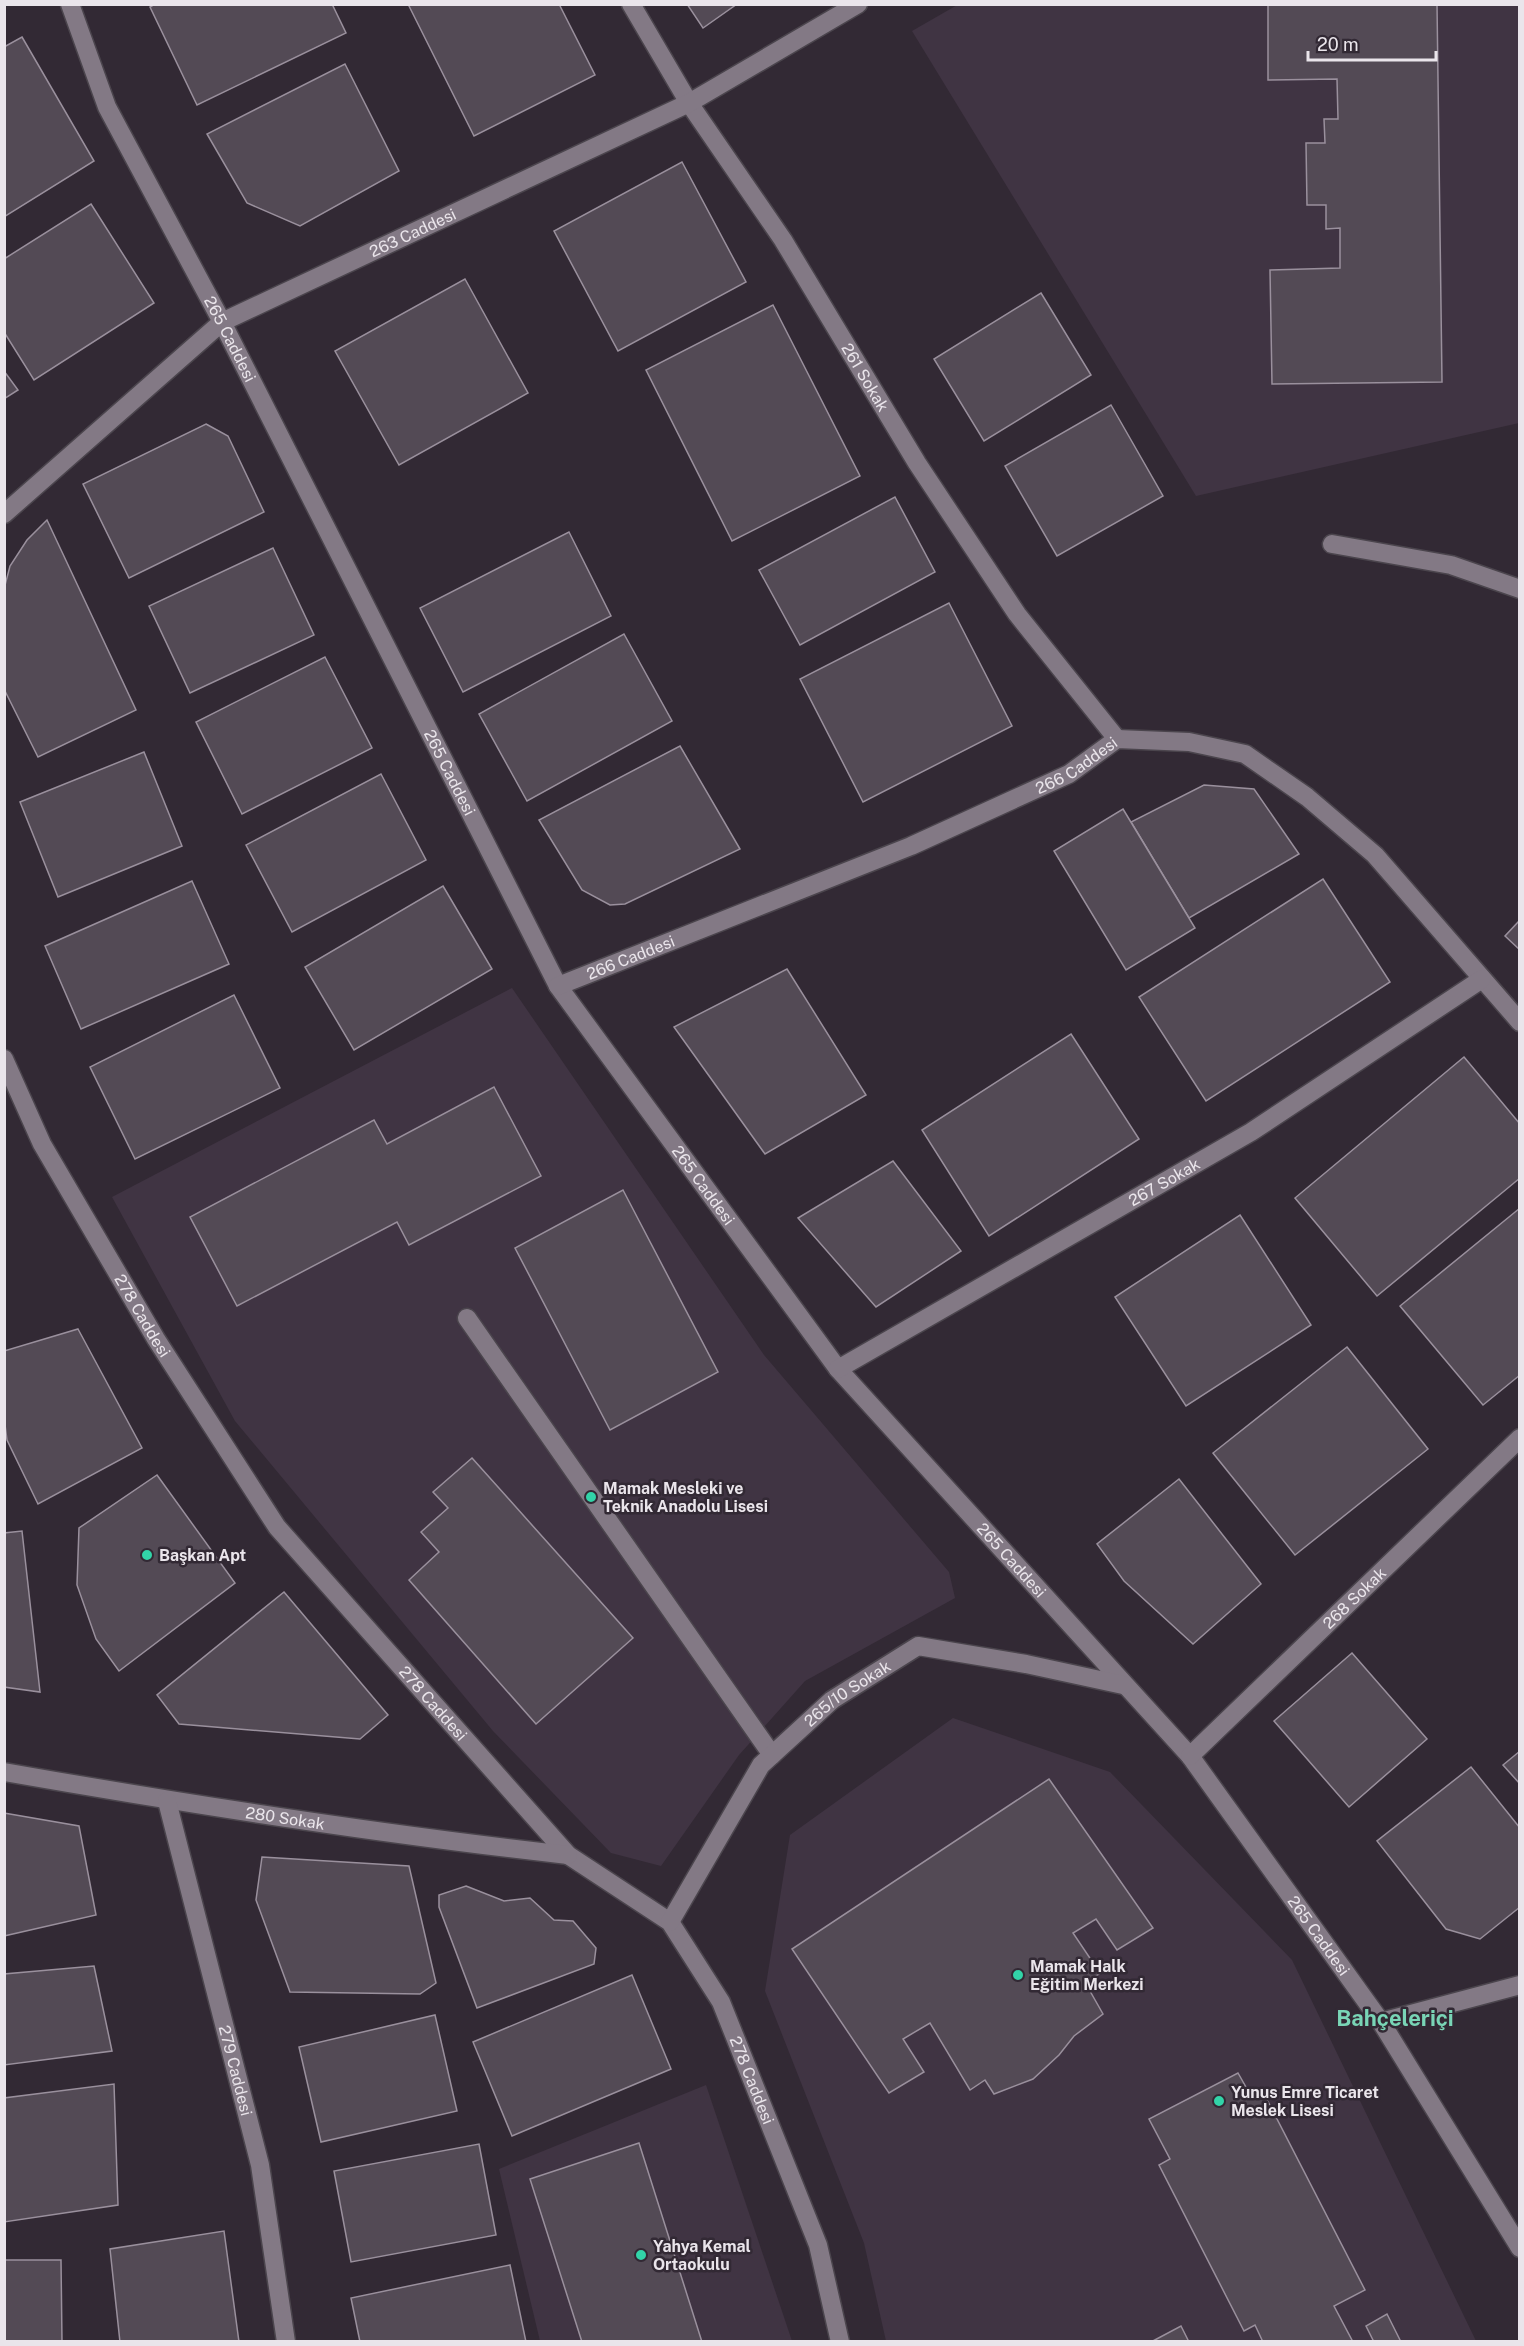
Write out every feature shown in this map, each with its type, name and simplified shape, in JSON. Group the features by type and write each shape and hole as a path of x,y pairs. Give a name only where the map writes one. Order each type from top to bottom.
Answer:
{"street":[{"name":"265 Caddesi","path":"70,4 108,107 222,322 558,986 838,1369 1190,1756 1381,2022 1520,2248"},
{"name":"261 Sokak","path":"631,4 689,103 783,240 917,463 1017,615 1117,739"},
{"name":"263 Caddesi","path":"4,514 222,322 689,103 858,4"},
{"path":"1332,544 1451,565 1520,589"},
{"name":"266 Caddesi","path":"558,986 921,842 1069,774 1117,739 1189,742 1245,754 1307,797 1375,855 1520,1022"},
{"name":"267 Sokak","path":"838,1369 1251,1132 1482,979"},
{"name":"278 Caddesi","path":"4,1059 48,1154 156,1339 277,1527 568,1855 670,1922 721,2002 818,2245 840,2342"},
{"path":"468,1318 772,1755"},
{"name":"268 Sokak","path":"1190,1756 1520,1438"},
{"name":"265/10 Sokak","path":"670,1922 761,1765 832,1700 918,1646 1026,1664 1123,1685"},
{"name":"280 Sokak","path":"4,1773 167,1801 445,1841 568,1855"},
{"name":"279 Caddesi","path":"167,1801 260,2165 285,2342"},
{"path":"1381,2022 1520,1985"}],"shaded area":[{"path":"959,4 1519,5 1519,423 1196,496 912,31"},
{"name":"Mamak Mesleki ve Teknik Anadolu Lisesi","path":"512,988 764,1355 949,1572 955,1598 805,1681 739,1755 661,1866 611,1853 493,1731 235,1421 112,1197"},
{"path":"953,1718 1110,1772 1292,1960 1476,2341 886,2341 864,2243 765,1991 790,1835"},
{"name":"Yahya Kemal Ortaokulu","path":"706,2085 792,2341 540,2341 499,2169"}],"building":[{"path":"155,4 332,4 346,33 197,105 150,7"},
{"path":"408,4 559,4 595,75 474,136"},
{"path":"687,4 737,4 703,28"},
{"path":"1268,4 1437,4 1442,382 1272,384 1270,270 1340,268 1340,228 1326,229 1326,205 1307,205 1306,143 1325,143 1324,119 1338,119 1337,79 1268,80"},
{"path":"22,37 94,161 4,217 4,47"},
{"path":"345,64 399,171 300,226 247,203 207,134"},
{"path":"682,162 746,282 618,351 554,231"},
{"path":"91,204 154,303 34,380 4,332 4,259"},
{"path":"465,279 528,393 399,465 335,351"},
{"path":"1041,293 1091,375 984,441 934,359"},
{"path":"773,305 860,476 732,541 646,370"},
{"path":"4,371 18,390 4,399"},
{"path":"1111,405 1163,496 1057,556 1005,466"},
{"path":"206,424 228,436 264,512 129,578 83,484"},
{"path":"895,497 935,572 800,645 759,570"},
{"path":"47,520 136,710 38,757 4,689 4,589 10,566 27,540"},
{"path":"569,532 611,616 463,692 420,608"},
{"path":"273,548 314,635 190,693 149,606"},
{"path":"949,603 1012,726 863,802 800,679"},
{"path":"624,634 672,721 527,801 479,714"},
{"path":"325,657 372,748 242,814 196,722"},
{"path":"680,746 740,849 625,904 610,905 582,890 539,820"},
{"path":"144,752 182,846 58,897 20,802"},
{"path":"381,774 426,860 292,932 246,845"},
{"path":"1204,785 1254,789 1299,854 1189,918 1131,822"},
{"path":"1123,809 1195,928 1126,970 1054,851"},
{"path":"1323,879 1390,982 1206,1101 1139,997"},
{"path":"192,881 229,964 81,1029 45,946"},
{"path":"443,886 492,969 354,1050 305,967"},
{"path":"1520,920 1520,950 1505,936"},
{"path":"787,969 866,1095 765,1154 674,1027"},
{"path":"234,995 280,1088 135,1159 90,1067"},
{"path":"1071,1034 1139,1139 989,1236 922,1130"},
{"path":"1464,1057 1520,1124 1520,1178 1377,1296 1295,1198"},
{"path":"494,1087 541,1176 409,1245 397,1222 237,1306 190,1217 374,1120 387,1144"},
{"path":"893,1161 961,1251 876,1307 798,1218"},
{"path":"623,1190 718,1372 610,1430 515,1248"},
{"path":"1520,1208 1520,1375 1483,1405 1400,1306"},
{"path":"1240,1215 1311,1325 1186,1406 1115,1297"},
{"path":"78,1329 142,1448 38,1504 7,1440 4,1417 4,1351"},
{"path":"1347,1347 1428,1449 1295,1555 1213,1453"},
{"path":"472,1458 633,1638 536,1724 409,1580 439,1552 421,1532 448,1508 433,1492"},
{"name":"Başkan Apt","path":"157,1475 235,1583 119,1671 96,1639 77,1585 79,1528"},
{"path":"1179,1479 1261,1584 1193,1644 1124,1581 1097,1544"},
{"path":"22,1531 40,1692 4,1687 4,1533"},
{"path":"284,1592 388,1715 360,1739 179,1724 157,1695"},
{"path":"1352,1653 1427,1739 1349,1807 1274,1721"},
{"path":"1520,1751 1520,1784 1503,1765"},
{"path":"1471,1767 1520,1828 1520,1907 1480,1939 1446,1929 1377,1841"},
{"path":"1049,1779 1153,1928 1117,1950 1096,1919 1073,1933 1100,1973 1086,1984 1103,2014 1074,2036 1059,2055 1033,2079 994,2094 985,2080 970,2090 930,2023 903,2039 924,2072 889,2093 792,1949"},
{"path":"4,1813 79,1826 96,1915 4,1936"},
{"path":"262,1857 409,1866 436,1983 420,1994 290,1992 256,1900"},
{"path":"466,1886 504,1901 530,1898 554,1920 573,1921 596,1948 594,1964 477,2008 439,1907 439,1895"},
{"path":"94,1966 112,2051 4,2065 4,1974"},
{"path":"632,1975 671,2069 512,2136 473,2042"},
{"path":"435,2015 457,2111 321,2142 299,2047"},
{"path":"1238,2073 1250,2094 1261,2088 1365,2290 1334,2306 1353,2342 1263,2342 1255,2325 1244,2331 1159,2165 1170,2159 1149,2119"},
{"path":"114,2084 118,2205 4,2222 4,2098"},
{"path":"639,2143 702,2342 582,2342 530,2179"},
{"path":"479,2144 496,2235 351,2262 334,2171"},
{"path":"224,2231 239,2342 120,2342 110,2249"},
{"path":"4,2260 61,2260 62,2342 4,2342"},
{"path":"510,2265 526,2342 360,2342 351,2298"},
{"path":"1387,2314 1401,2342 1374,2342 1366,2326"},
{"path":"1181,2326 1189,2342 1151,2342"}],"place":[{"name":"Mamak Mesleki ve Teknik Anadolu Lisesi","path":"591,1497"},
{"name":"Başkan Apt","path":"147,1555"},
{"name":"Mamak Halk Eğitim Merkezi","path":"1018,1975"},
{"name":"Yunus Emre Ticaret Meslek Lisesi","path":"1219,2101"},
{"name":"Yahya Kemal Ortaokulu","path":"641,2255"}],"district":[{"name":"Bahçeleriçi","path":"1395,2018"}]}
